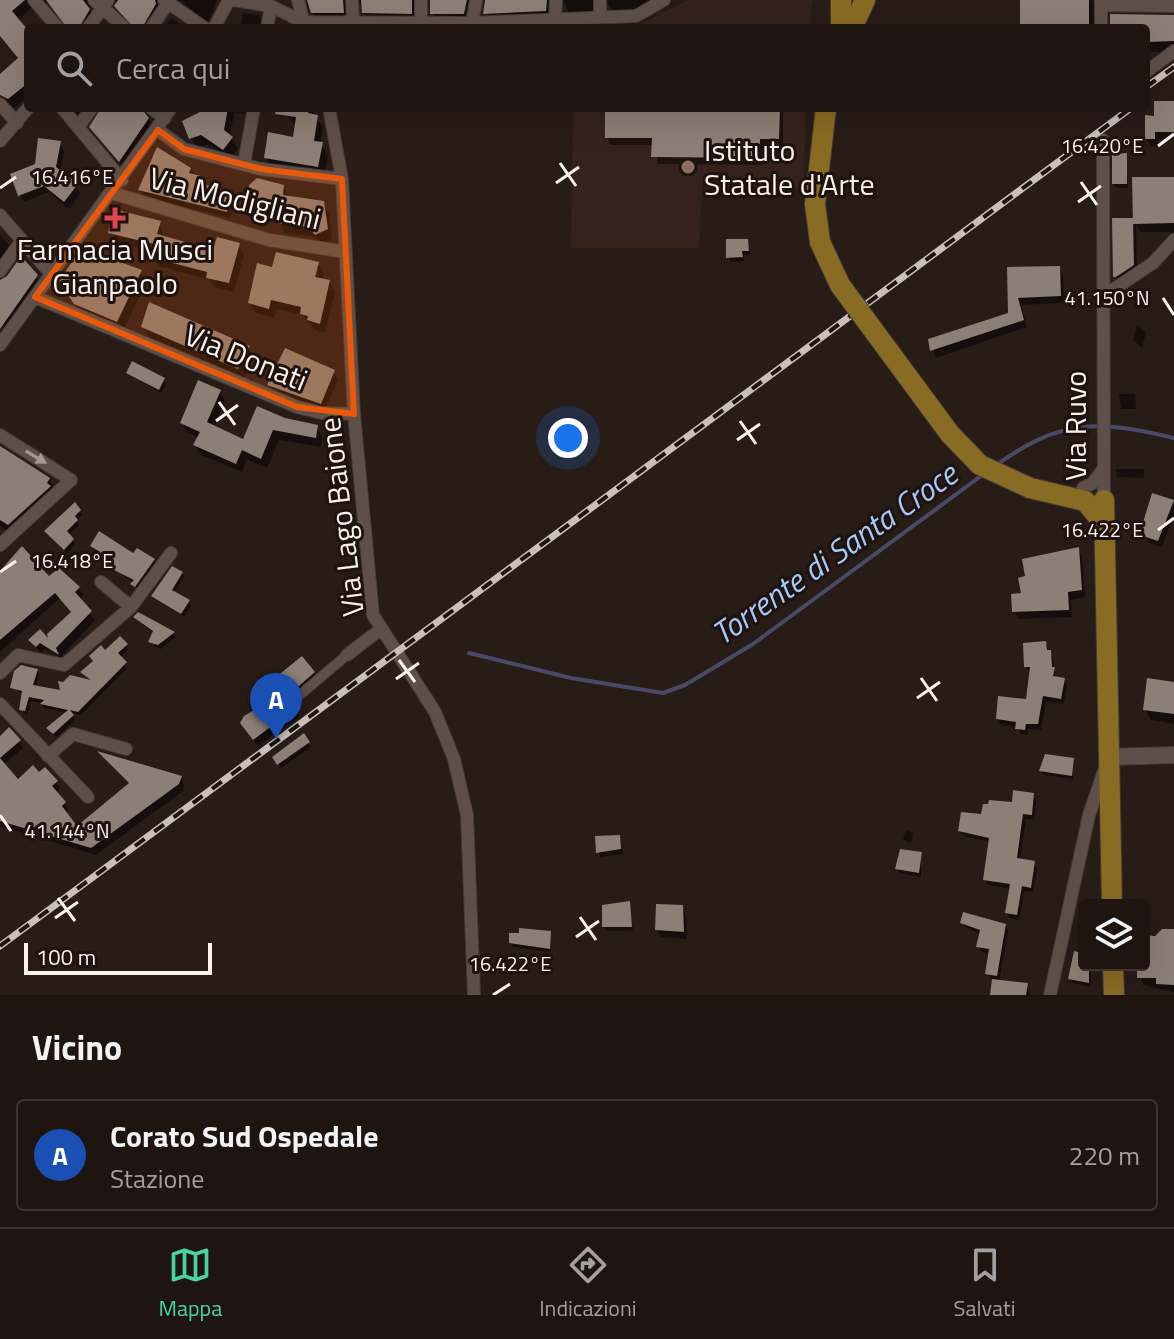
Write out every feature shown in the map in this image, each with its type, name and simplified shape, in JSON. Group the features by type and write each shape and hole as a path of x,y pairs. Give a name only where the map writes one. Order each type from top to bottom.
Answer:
{"main road":[{"path":"841,0 841,24"},
{"path":"849,0 864,0 854,24"},
{"path":"826,112 815,204 820,242 831,269 931,409 980,465 1030,488 1091,496"},
{"name":"Via Ruvo","path":"1091,496 1105,525 1112,899"},
{"path":"1113,971 1114,995"}],"street":[{"path":"34,0 55,24"},
{"path":"216,24 231,0 271,6 302,24"},
{"path":"298,0 304,24"},
{"path":"352,0 353,22"},
{"path":"421,0 421,21"},
{"path":"472,23 476,0"},
{"path":"555,21 556,0"},
{"path":"600,0 600,20"},
{"path":"320,24 600,20 636,16 664,0"},
{"path":"153,24 167,1 199,24"},
{"path":"90,24 101,3 121,24"},
{"path":"1101,24 1101,3 1174,6"},
{"path":"268,24 271,6"},
{"path":"1150,69 1174,51"},
{"path":"0,104 17,123"},
{"path":"0,141 25,112"},
{"path":"65,112 122,180"},
{"path":"78,127 89,112"},
{"path":"244,164 253,112"},
{"name":"Via Lago Baione","path":"330,112 342,179 354,414 373,615 435,712 454,759 467,815 474,995"},
{"path":"1,341 165,119 184,149 244,164 342,179"},
{"name":"Via Ruvo","path":"1091,496 1106,459 1103,140"},
{"name":"Via Modigliani","path":"112,193 269,240 346,252"},
{"path":"0,215 52,275"},
{"path":"0,271 22,240"},
{"path":"1105,295 1153,263 1174,240"},
{"name":"Via Donati","path":"35,297 297,407 321,413 354,414"},
{"path":"0,435 71,480 3,539"},
{"path":"1091,496 1106,459"},
{"path":"0,673 18,655 64,665 131,607 171,553"},
{"path":"101,582 131,607"},
{"path":"295,699 381,629"},
{"path":"0,704 88,797"},
{"path":"48,756 73,734 126,749"},
{"path":"1050,995 1089,815 1109,757 1174,755"}],"highlighted area":[{"path":"158,130 184,149 261,169 342,179 354,414 297,407 35,297"}],"shaded area":[{"path":"689,0 812,0 810,24 640,24"},
{"name":"Istituto Statale d'Arte","path":"573,112 806,112 803,190 702,184 699,248 571,248"}],"building":[{"path":"0,0 25,0 12,11 24,25 24,86 8,99 0,95 0,74 18,58 0,36"},
{"path":"46,0 83,0 90,9 81,24 64,24"},
{"path":"118,0 155,0 156,4 144,24 130,24 114,6"},
{"path":"307,0 343,0 344,13 311,13"},
{"path":"361,0 412,0 412,14 362,13"},
{"path":"430,0 467,0 464,14 430,14"},
{"path":"485,0 547,0 546,11 483,14"},
{"path":"1020,0 1089,0 1089,24 1020,24"},
{"path":"1110,14 1174,15 1174,41 1150,42 1150,24 1110,24"},
{"path":"1154,101 1174,101 1174,132 1155,132 1155,139 1145,139 1145,115 1154,116"},
{"path":"98,112 144,112 149,118 119,162 89,127"},
{"path":"200,112 227,112 224,130 233,137 223,150 201,135 189,139 182,121"},
{"path":"308,112 318,115 314,141 323,142 318,167 264,158 268,132 293,137 296,117 275,114"},
{"path":"605,112 780,112 779,139 760,139 760,158 651,157 652,138 605,138"},
{"path":"38,138 61,141 56,167 78,184 64,202 44,186 18,196 10,174 35,164"},
{"path":"157,147 191,168 189,173 201,176 199,183 232,192 227,212 138,190"},
{"path":"1127,153 1127,184 1112,184 1112,154"},
{"path":"1132,177 1174,177 1174,223 1133,224"},
{"path":"257,178 284,185 283,195 324,201 328,229 315,235 308,227 277,223 279,212 264,210 258,214 246,214 249,185"},
{"path":"113,209 161,221 157,234 213,250 217,237 240,243 229,283 206,278 207,272 150,257 154,244 108,233"},
{"path":"1112,218 1133,218 1134,265 1116,277 1113,277"},
{"path":"726,239 748,239 749,251 742,251 743,257 726,258"},
{"path":"84,244 97,250 95,253 142,270 117,322 74,304 59,281"},
{"path":"276,252 319,262 315,277 330,280 320,324 300,314 301,307 271,300 269,309 248,303 257,263 272,267"},
{"path":"21,256 38,275 0,329 0,280 7,276"},
{"path":"1060,266 1061,296 1018,298 1024,320 930,351 928,339 1008,313 1007,267"},
{"path":"149,302 250,346 238,369 141,327"},
{"path":"285,348 335,370 321,404 267,385"},
{"path":"132,361 165,378 159,390 126,373"},
{"path":"198,380 221,390 207,422 243,439 257,406 285,418 318,425 316,438 273,430 261,459 242,450 236,464 193,445 200,432 180,423"},
{"path":"0,446 50,478 47,483 51,486 8,525 0,520"},
{"path":"1152,493 1174,500 1158,541 1143,536 1141,529"},
{"path":"75,502 81,510 75,516 78,520 67,531 74,539 64,550 44,531"},
{"path":"99,531 133,553 137,548 155,559 135,587 130,584 134,580 114,570 116,566 97,556 100,552 90,546"},
{"path":"22,546 49,576 59,568 80,587 75,592 92,611 56,648 59,655 40,643 36,647 28,640 40,629 48,638 47,634 71,612 55,593 0,640 0,571"},
{"path":"1079,547 1082,590 1068,592 1069,610 1012,612 1011,594 1021,593 1018,578 1025,576 1022,559"},
{"path":"172,566 183,572 172,590 190,600 181,614 151,596"},
{"path":"138,612 175,632 158,645 148,642 153,631 133,617"},
{"path":"120,636 128,644 118,653 127,662 78,712 70,710 74,715 53,734 46,728 68,710 40,704 44,700 29,697 25,711 19,710 22,691 10,688 14,671 21,665 38,669 33,685 60,690 58,681 63,682 70,675 91,680 80,672 93,661 89,656 101,645 105,650"},
{"path":"1046,641 1047,650 1051,650 1052,667 1055,667 1053,676 1065,678 1061,699 1043,696 1038,724 1026,724 1025,730 1015,729 1016,722 996,719 998,696 1026,699 1030,667 1024,667 1023,643"},
{"path":"302,656 315,672 292,692 265,686"},
{"path":"1147,678 1174,682 1174,714 1143,710"},
{"path":"288,698 296,708 253,740 240,723 244,716 263,705 268,713"},
{"path":"9,727 21,740 0,758 0,736"},
{"path":"304,733 310,742 277,765 272,757"},
{"path":"97,751 182,776 179,784 91,848 0,821 0,758 18,779 33,765 39,772 45,767 58,781 52,786 66,802 62,806 77,826 129,783"},
{"path":"1045,754 1074,758 1072,776 1039,771"},
{"path":"1013,790 1034,793 1032,815 1023,814 1017,858 1035,861 1031,888 1022,886 1017,915 1005,913 1010,884 983,880 989,838 958,831 961,812 981,814 983,804 988,804 989,800 1012,802"},
{"path":"620,835 621,849 596,853 595,836"},
{"path":"900,849 922,852 919,873 895,869"},
{"path":"630,901 632,927 602,927 602,905"},
{"path":"656,904 683,905 684,932 655,930"},
{"path":"963,912 1006,924 997,976 985,974 989,949 976,947 980,930 960,923"},
{"path":"519,928 551,931 550,949 509,943 509,933 519,933"},
{"path":"1162,929 1174,929 1174,985 1156,984 1156,978 1137,978 1137,971 1150,971 1150,936 1155,936"},
{"path":"1074,951 1078,952 1078,971 1089,971 1089,983 1068,979"},
{"path":"992,979 1028,983 1026,995 990,995"}],"waterway":[{"name":"Torrente di Santa Croce","path":"995,466 1040,439 1081,427 1123,428 1174,438"},
{"name":"Torrente di Santa Croce","path":"469,653 571,678 663,693 685,685 753,644 985,473"}],"railway":[{"path":"1150,84 1174,67"},
{"path":"0,946 1126,112"}],"place":[{"name":"Istituto Statale d'Arte","path":"688,167"},
{"name":"Farmacia Musci Gianpaolo","path":"115,218"},
{"name":"Corato Sud Ospedale","path":"276,739"}]}
